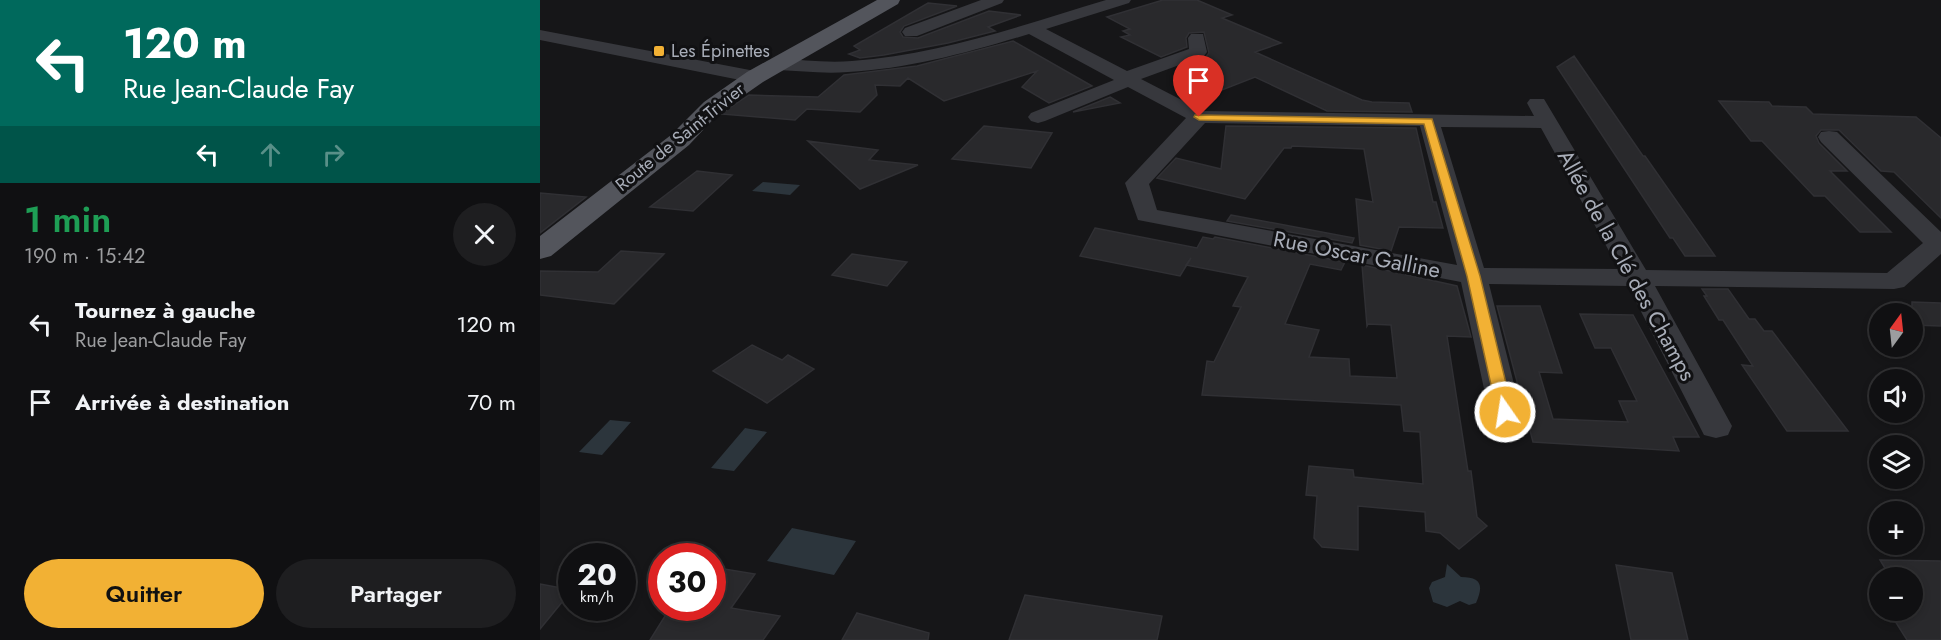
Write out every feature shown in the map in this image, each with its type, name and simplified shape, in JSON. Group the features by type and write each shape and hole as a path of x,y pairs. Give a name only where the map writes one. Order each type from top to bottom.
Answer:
{"main road":[{"name":"Route de Saint-Trivier","path":"540,250 680,140 712,107 755,77 891,0"}],"street":[{"path":"910,32 996,0"},
{"path":"1076,0 1093,9"},
{"path":"778,64 820,67 879,63 952,51 1123,0"},
{"path":"1030,28 1199,117 1429,121 1473,276 1505,412"},
{"path":"540,35 755,77"},
{"path":"1038,117 1198,52 1197,38"},
{"name":"Allée de la Clé des Champs","path":"1429,121 1541,113 1637,278 1716,426"},
{"name":"Rue Oscar Galline","path":"1199,117 1137,183 1147,215 1473,276 1894,281 1939,243"},
{"path":"1829,137 1939,243"}],"shaded area":[{"path":"763,182 800,185 790,195 752,191"},
{"path":"610,420 631,422 602,455 579,452"},
{"path":"745,428 767,432 734,471 711,468"},
{"path":"792,528 856,541 834,575 767,561"},
{"path":"1447,564 1461,577 1477,580 1480,591 1476,603 1469,605 1460,601 1447,607 1433,602 1429,588 1432,582 1445,577"}],"building":[{"path":"1163,0 1197,0 1232,15 1222,18 1281,43 1255,52 1362,100 1409,103 1412,112 1327,111 1255,77 1222,90 1180,69 1205,58 1209,53 1204,32 1189,33 1186,38 1187,47 1161,57 1121,37 1130,35 1123,31 1130,29 1107,17"},
{"path":"928,3 957,6 904,26 900,32 903,37 918,38 989,11 1021,15 988,27 995,31 948,43 860,58 849,54 860,50 854,46"},
{"path":"1013,41 1092,86 1049,103 1022,87 1037,71 944,101 908,78 900,86 875,85 877,95 860,112 807,109 795,120 721,114 749,95 818,97 844,75 917,66"},
{"path":"1574,56 1715,256 1685,256 1673,238 1670,238 1557,67"},
{"path":"1110,97 1120,103 1073,112"},
{"path":"1719,101 1769,102 1772,106 1806,107 1813,114 1916,117 1941,138 1941,218 1894,172 1881,171 1839,130 1821,130 1816,136 1819,143 1847,171 1830,171 1891,232 1860,232 1825,196 1814,196 1762,141 1751,141"},
{"path":"984,126 1052,133 1031,168 952,159"},
{"path":"1226,126 1416,128 1433,202 1436,202 1443,228 1399,227 1391,251 1360,245 1356,199 1373,202 1364,149 1292,146 1284,148 1245,199 1157,178 1176,158 1221,169"},
{"path":"808,141 878,150 869,160 918,165 860,189"},
{"path":"697,171 732,175 693,211 650,207"},
{"path":"540,193 586,197 540,233"},
{"path":"1231,215 1354,238 1352,243 1227,221"},
{"path":"1095,228 1197,248 1203,237 1213,239 1215,237 1345,262 1341,270 1310,264 1285,324 1319,330 1309,357 1349,359 1350,376 1397,378 1391,325 1368,324 1367,326 1362,265 1457,286 1471,337 1447,336 1477,517 1487,526 1459,549 1440,533 1426,531 1425,512 1358,506 1358,550 1322,547 1314,538 1317,496 1306,495 1309,466 1353,470 1354,477 1423,484 1420,432 1404,431 1401,405 1202,395 1207,361 1214,362 1241,307 1233,306 1248,277 1187,265 1180,276 1080,256"},
{"path":"621,251 664,254 614,304 540,295 540,271 598,272"},
{"path":"852,254 907,262 887,286 832,275"},
{"path":"1702,289 1728,289 1749,319 1755,319 1764,331 1772,331 1848,431 1787,431 1742,365 1753,366 1723,320 1719,320"},
{"path":"1912,302 1941,303 1941,326 1923,325 1923,303"},
{"path":"1497,306 1540,306 1562,373 1539,372 1553,419 1628,422 1619,401 1637,401 1611,348 1595,348 1580,314 1633,315 1699,437 1673,437 1679,451 1533,442"},
{"path":"752,345 782,360 788,355 814,369 767,403 713,371"},
{"path":"1880,560 1941,561 1941,640 1907,640 1895,621 1923,621 1923,567 1884,567"},
{"path":"1616,565 1672,573 1688,640 1631,640"},
{"path":"726,569 755,574 731,608 780,616 763,640 650,640 662,621 726,621"},
{"path":"540,584 558,587 558,607 540,629"},
{"path":"1025,595 1162,616 1157,640 1009,640"},
{"path":"857,613 929,633 928,640 842,640"}],"place":[{"name":"Les Épinettes","path":"659,51"}],"route":[{"path":"1199,117 1429,121 1473,276 1505,412"}]}
